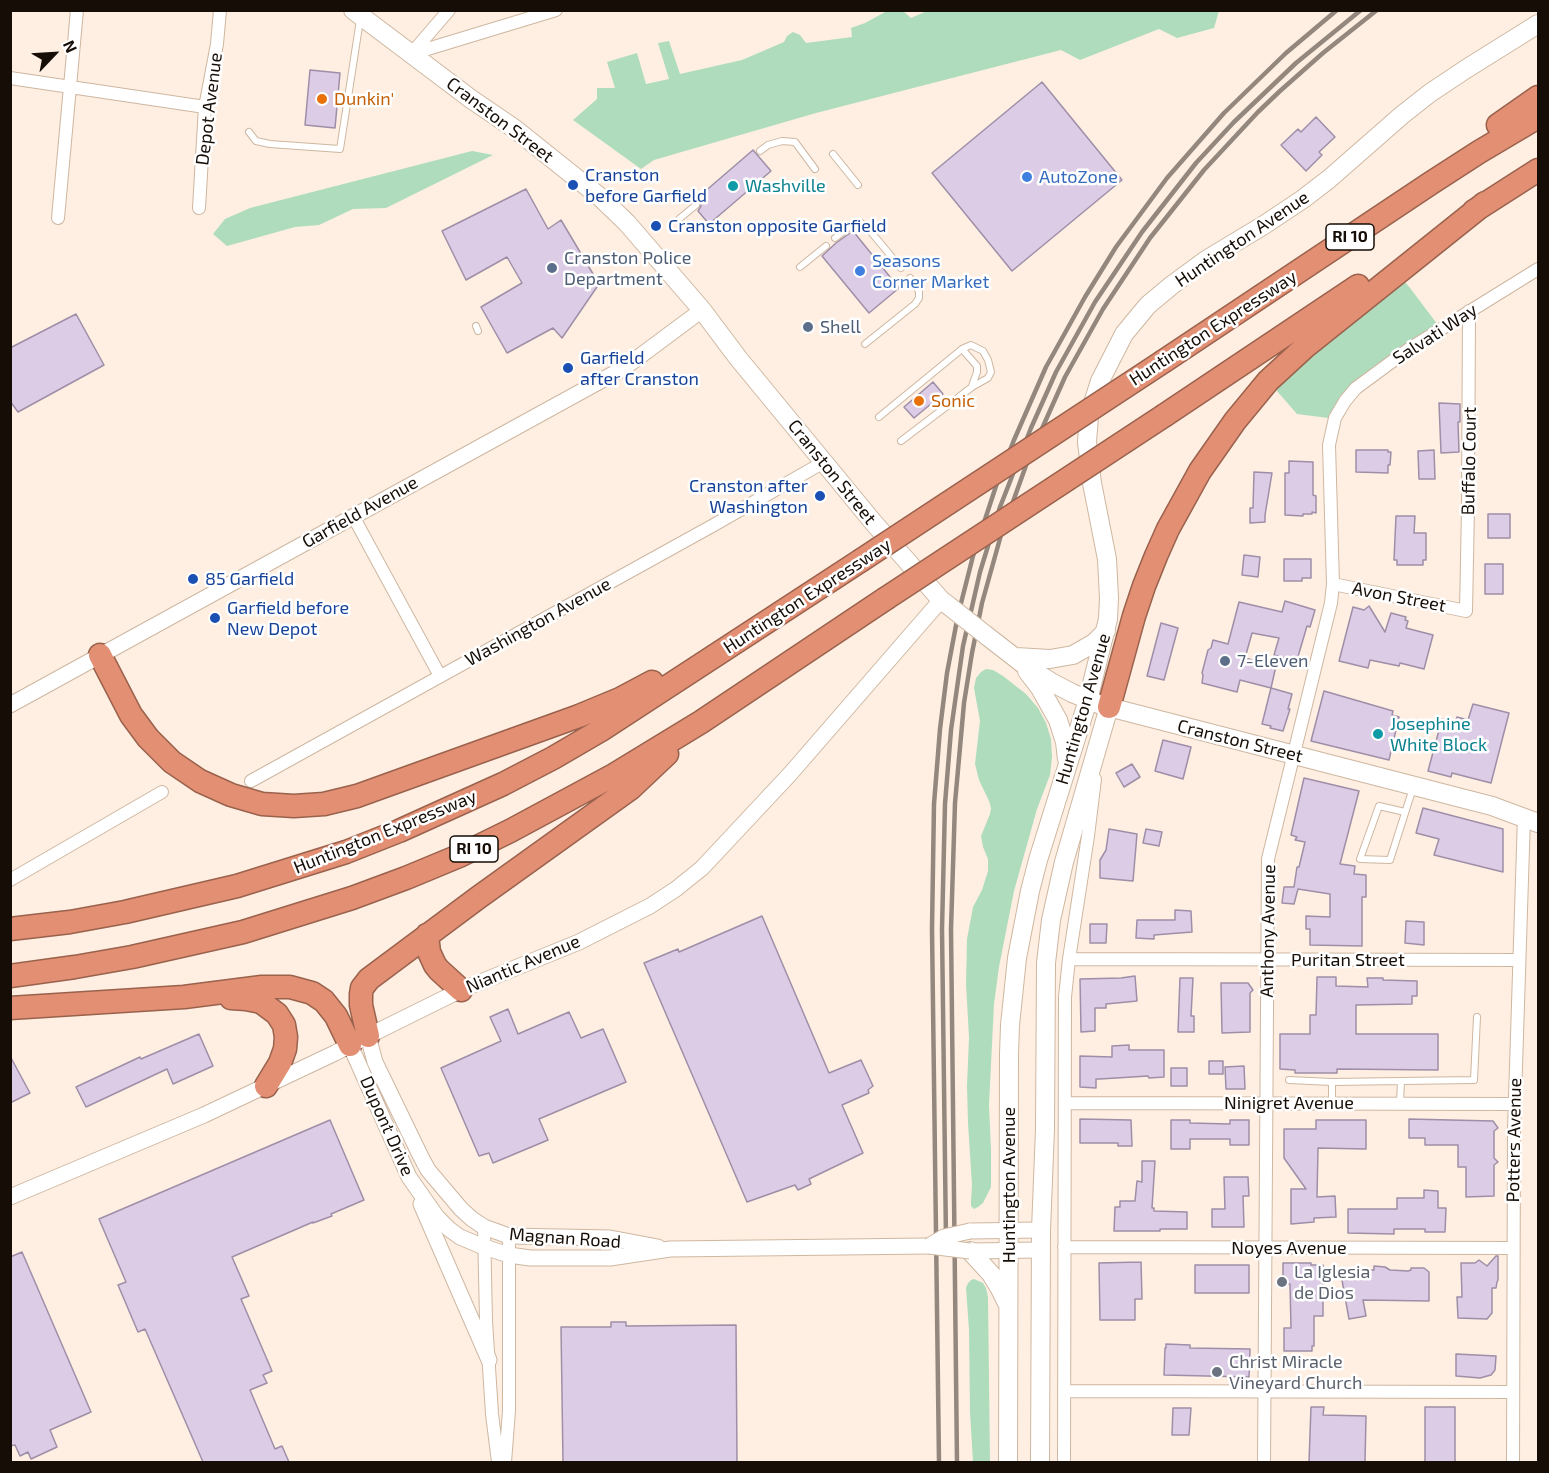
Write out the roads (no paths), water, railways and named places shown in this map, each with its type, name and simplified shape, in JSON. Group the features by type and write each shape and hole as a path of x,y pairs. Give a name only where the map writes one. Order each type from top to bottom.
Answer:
{"highway":[{"path":"1289,278 1464,148 1539,97"},
{"name":"Huntington Expressway","path":"10,929 70,922 125,912 237,886 346,852 492,789 553,758 601,730 793,605 1470,158 1539,117"},
{"name":"RI 10","path":"10,976 75,967 185,946 254,929 352,898 416,873 510,831 614,775 701,723 1485,203 1539,170"},
{"path":"1099,704 1168,529 1200,471 1235,421 1268,381 1305,347 1485,203"},
{"path":"100,655 140,727 159,750 185,772 214,788 246,800 278,806 309,806 357,796 600,708 793,605"},
{"path":"359,1040 360,999 365,983 427,935 631,788 701,723"},
{"path":"427,935 429,952 435,965 461,990"},
{"path":"10,1008 184,997 282,986 298,988 318,996 329,1006 339,1022 359,1040"},
{"path":"184,997 246,999 261,1002 277,1014 286,1031 285,1049 280,1063 266,1086"}],"main road":[{"name":"Cranston Street","path":"356,13 515,129 600,197 627,223 702,309 738,358 873,522 945,603 1046,679 1071,693 1099,704 1492,806 1531,820"},
{"name":"Huntington Avenue","path":"1040,1462 1045,978 1049,936 1064,862 1098,748 1099,704 1109,598 1107,559 1090,469 1088,429 1092,404 1100,381 1124,334 1148,305 1206,260 1278,217 1303,199 1438,87 1539,24"},
{"path":"1014,656 1050,659 1073,655 1094,643 1107,630"},
{"path":"1014,656 1040,688 1058,720 1065,742 1067,766"},
{"name":"Huntington Avenue","path":"1008,1462 1009,1054 1016,969 1030,891 1067,766 1099,704"},
{"path":"970,1251 995,1280 1008,1307"}],"street":[{"path":"58,218 78,10"},
{"name":"Depot Avenue","path":"199,208 205,107 217,44 220,10"},
{"path":"411,54 449,10"},
{"path":"411,54 556,10"},
{"path":"10,78 205,107"},
{"name":"Salvati Way","path":"1340,409 1356,388 1409,348 1539,269"},
{"name":"Garfield Avenue","path":"10,705 624,368 702,309"},
{"name":"Buffalo Court","path":"1466,611 1469,311"},
{"name":"Anthony Avenue","path":"1264,1462 1268,859 1331,603 1333,584 1329,445 1335,418 1340,409"},
{"name":"Washington Avenue","path":"251,781 824,462"},
{"path":"353,516 440,676"},
{"name":"Avon Street","path":"1333,584 1466,611"},
{"name":"Niantic Avenue","path":"10,1197 204,1115 461,990 579,942 650,906 676,889 710,861 945,603"},
{"name":"Huntington Avenue","path":"1064,1462 1065,1010 1069,959 1098,748"},
{"path":"10,880 162,792"},
{"name":"Potters Avenue","path":"1513,1462 1514,1104 1519,960 1531,820"},
{"name":"Puritan Street","path":"1069,959 1519,960"},
{"name":"Dupont Drive","path":"359,1040 375,1062 421,1157"},
{"name":"Dupont Drive","path":"359,1040 408,1176 437,1217 449,1229 460,1237 509,1255"},
{"name":"Ninigret Avenue","path":"1065,1103 1514,1104"},
{"name":"Magnan Road","path":"421,1157 428,1170 461,1209 483,1227 508,1236 610,1238 670,1249"},
{"path":"408,1176 489,1360"},
{"path":"483,1227 492,1414 498,1462"},
{"name":"Magnan Road","path":"929,1246 952,1234 970,1231 1041,1230"},
{"path":"505,1462 509,1411 508,1236"},
{"name":"Magnan Road","path":"509,1255 530,1258 610,1258 670,1249 929,1246 970,1251 1041,1250"},
{"name":"Noyes Avenue","path":"1064,1247 1513,1248"},
{"path":"1064,1391 1513,1392"}],"lane":[{"path":"249,132 255,141 270,144 339,148 356,13"},
{"path":"760,151 768,145 782,141 795,142 815,169"},
{"path":"833,154 858,185"},
{"path":"679,219 696,205"},
{"path":"836,238 854,224 861,223 901,268"},
{"path":"800,267 826,246"},
{"path":"866,344 915,304 919,298 919,292 910,278"},
{"path":"879,417 962,349 971,345 983,351 991,372 988,378 972,387 901,441"},
{"path":"962,349 977,366 978,372 972,387"},
{"path":"1405,812 1379,806 1360,859 1390,860 1405,812 1413,786"},
{"path":"1289,1080 1332,1082 1474,1080 1477,1017"},
{"path":"1400,1103 1401,1081"},
{"path":"1332,1082 1332,1104"}],"railway":[{"path":"939,1462 932,929 934,804 947,673 958,615 973,556 998,480 1046,367 1116,247 1167,178 1224,113 1286,53 1337,10"},
{"path":"946,1240 942,929 945,804 951,730 963,646 980,572 1000,507 1056,372 1095,302 1142,232 1196,163 1234,122 1296,63 1361,10"},
{"path":"957,1462 951,929 955,803 964,703 972,653 982,603 1001,535 1028,460 1065,377 1103,309 1150,238 1204,170 1258,112 1323,53 1377,10"}],"place":[{"name":"Dunkin'","path":"322,99"},
{"name":"AutoZone","path":"1027,177"},
{"name":"Cranston before Garfield","path":"573,185"},
{"name":"Washville","path":"733,186"},
{"name":"Cranston opposite Garfield","path":"656,226"},
{"name":"Cranston Police Department","path":"552,268"},
{"name":"Seasons Corner Market","path":"860,271"},
{"name":"Shell","path":"808,327"},
{"name":"Garfield after Cranston","path":"568,368"},
{"name":"Sonic","path":"919,401"},
{"name":"Cranston after Washington","path":"820,496"},
{"name":"85 Garfield","path":"193,579"},
{"name":"Garfield before New Depot","path":"215,618"},
{"name":"7-Eleven","path":"1225,661"},
{"name":"Josephine White Block","path":"1378,734"},
{"name":"La Iglesia de Dios","path":"1282,1282"},
{"name":"Christ Miracle Vineyard Church","path":"1217,1372"}]}
